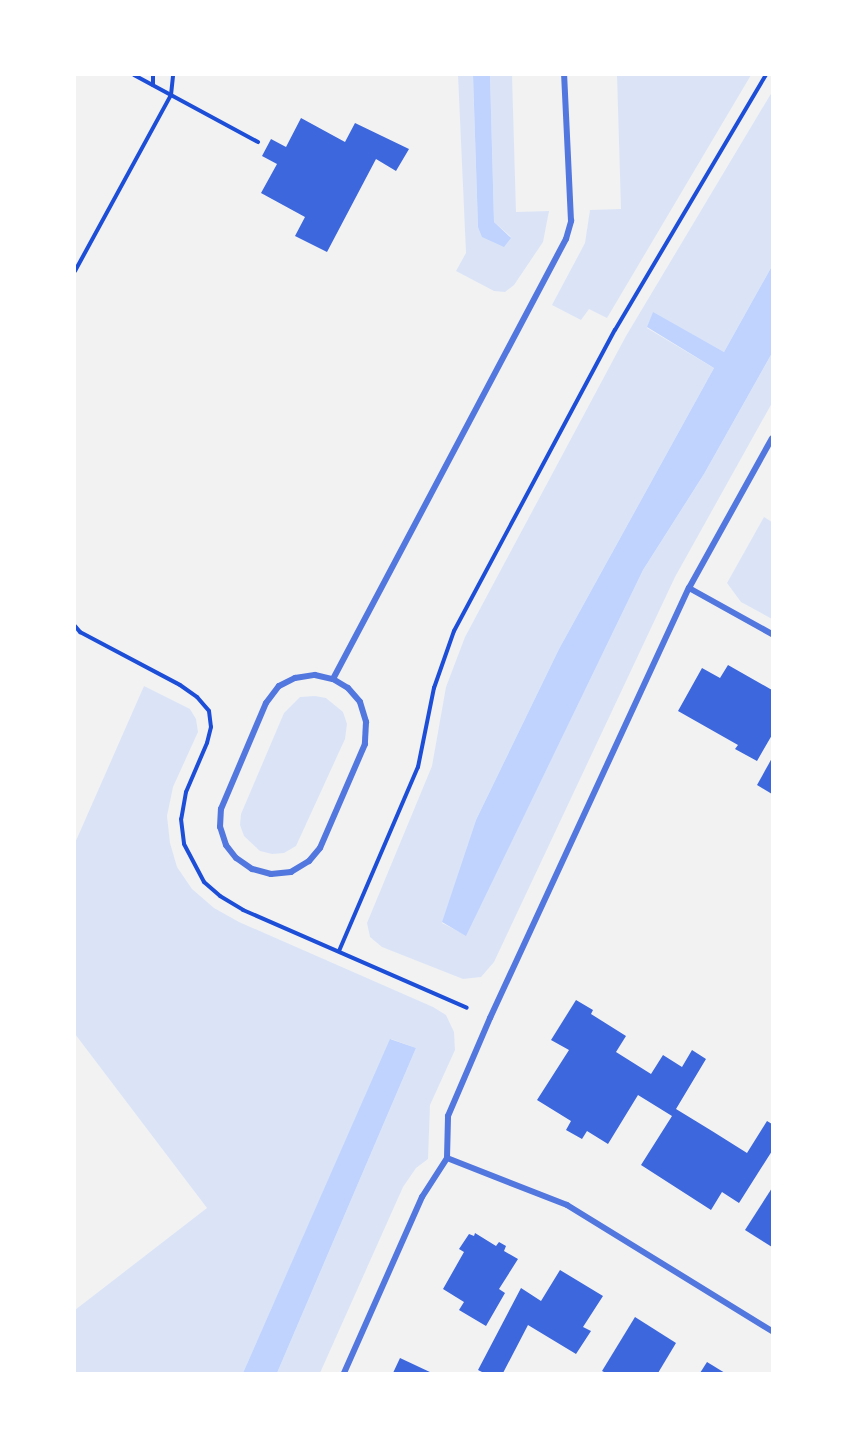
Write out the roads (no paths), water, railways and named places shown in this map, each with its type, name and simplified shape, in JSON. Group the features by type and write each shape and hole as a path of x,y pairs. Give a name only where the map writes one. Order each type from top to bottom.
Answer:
{"street":[{"path":"333,679 566,239 571,221 564,75"},
{"path":"345,1373 422,1197 447,1158 448,1116 490,1018 689,588 772,438"},
{"path":"689,588 772,634"},
{"path":"315,675 333,679 348,688 360,702 366,722 365,744 320,848 309,861 291,872 271,874 252,869 236,858 226,845 220,827 221,809 262,714 279,686 295,678 315,675"},
{"path":"447,1158 567,1205 772,1331"}],"water":[{"path":"473,75 490,75 494,222 511,238 504,247 482,237 478,227"},
{"path":"772,266 772,353 704,474 643,570 466,936 442,922 476,820 559,649 714,368 647,327 653,312 724,352"},
{"path":"390,1039 416,1048 277,1373 243,1373"}]}
